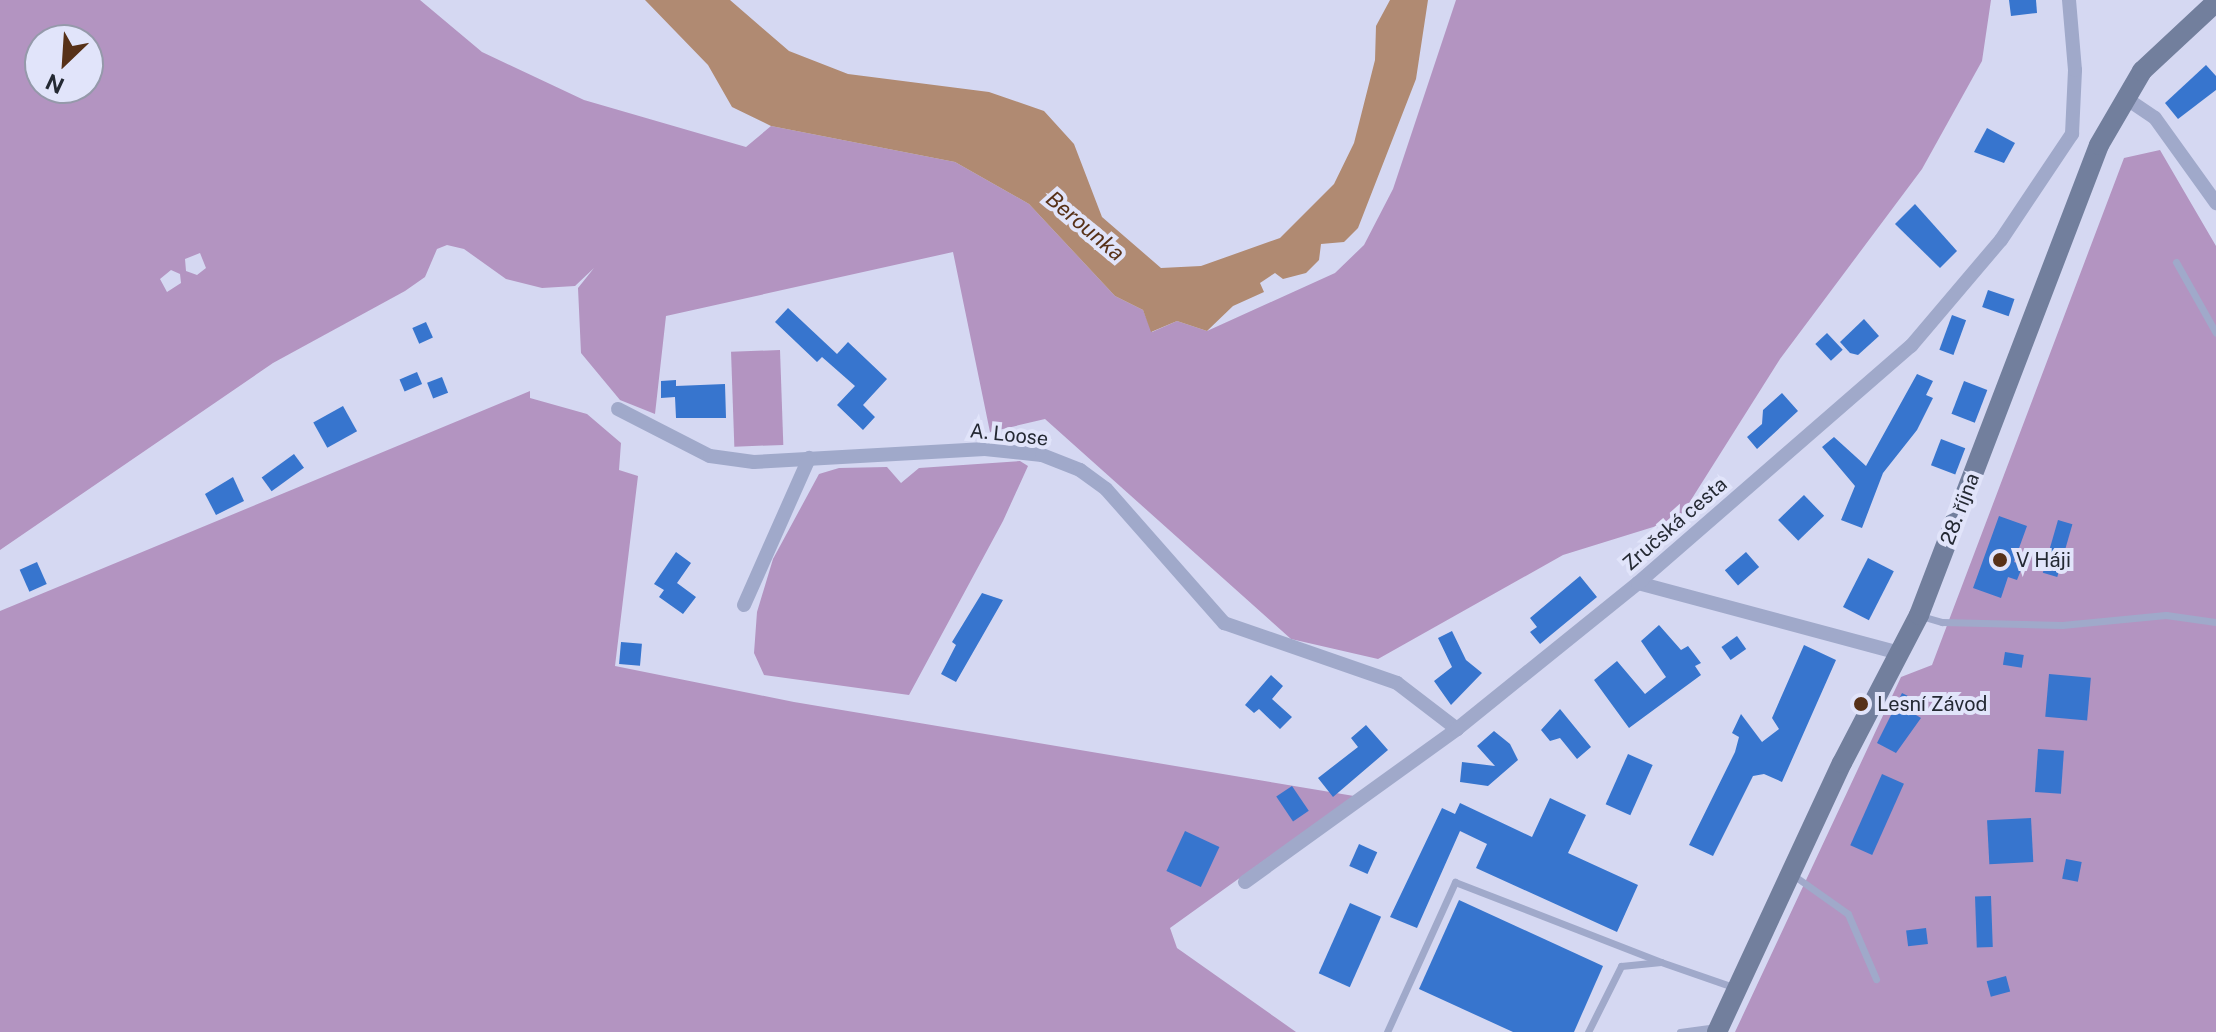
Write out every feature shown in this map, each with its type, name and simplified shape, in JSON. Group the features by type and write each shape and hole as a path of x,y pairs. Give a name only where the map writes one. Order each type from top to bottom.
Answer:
{"main road":[{"name":"28. října","path":"1718,1029 1790,873 1919,615 2099,145 2124,97 2165,48 2216,2"}],"street":[{"path":"2069,0 2075,70 2072,134 2099,145"},
{"path":"2124,97 2155,118 2216,203"},
{"name":"Zručská cesta","path":"1245,882 1457,729 1638,583 1911,346 2001,240 2072,134"},
{"name":"A. Loose","path":"618,409 710,456 754,462 985,449 1042,455 1080,470 1106,489 1224,623 1397,683 1457,729"},
{"path":"744,605 809,458"},
{"path":"1638,583 1899,653"}],"lane":[{"path":"2176,262 2216,333"},
{"path":"1919,615 1942,622 2062,625 2166,615 2216,622"},
{"path":"1790,873 1848,914 1876,979"},
{"path":"1387,1032 1455,882 1661,962 1737,988"},
{"path":"1588,1032 1621,966 1661,962"},
{"path":"1680,1032 1718,1029"}],"shaded area":[{"path":"0,0 420,0 482,52 584,100 746,147 771,126 955,162 1029,204 1115,296 1143,310 1152,332 1177,321 1207,331 1335,273 1364,245 1393,189 1456,0 1991,0 1982,61 1922,169 1780,359 1679,519 1563,555 1378,659 1291,639 1045,419 990,432 953,252 666,316 655,414 620,400 581,353 578,288 594,268 575,286 542,288 506,279 464,249 447,245 437,249 425,277 405,291 273,363 0,550","holes":["200,253 206,268 197,275 186,271 185,259","171,270 180,274 181,283 167,292 160,279"]},
{"path":"2160,150 2216,246 2216,1032 1735,1032 1901,677 1932,665 2124,158"},
{"path":"780,350 783,445 734,447 731,352"},
{"path":"530,391 530,398 587,414 621,443 619,470 638,476 615,666 794,702 1354,796 1170,928 1177,948 1296,1032 0,1032 0,611"},
{"path":"1020,461 1028,466 1003,521 909,695 764,675 754,653 757,612 773,559 819,474 839,468 887,467 901,483 919,468"}],"water":[{"name":"Berounka","path":"645,0 730,0 789,51 848,74 989,92 1044,111 1074,144 1102,217 1161,268 1201,266 1280,238 1334,184 1354,143 1375,60 1376,26 1390,0 1428,0 1416,79 1358,228 1344,242 1321,244 1319,260 1306,273 1283,279 1275,273 1260,283 1264,292 1233,306 1207,331 1177,321 1151,332 1143,310 1115,296 1029,204 955,162 771,126 732,107 708,65"}],"building":[{"path":"2009,0 2036,0 2037,13 2011,16"},
{"path":"2206,65 2216,76 2216,90 2178,119 2165,103"},
{"path":"1987,128 2015,143 2004,163 1974,152"},
{"path":"1915,204 1957,251 1940,268 1895,224"},
{"path":"1988,290 2014,299 2009,316 1982,307"},
{"path":"788,308 837,354 848,342 887,379 863,405 875,417 863,430 837,405 855,386 822,357 817,362 775,322"},
{"path":"1952,315 1966,320 1953,355 1939,350"},
{"path":"1864,319 1879,336 1858,355 1850,353 1840,342"},
{"path":"426,322 433,338 419,344 412,328"},
{"path":"1827,333 1843,350 1831,361 1815,344"},
{"path":"417,372 422,384 405,391 400,379"},
{"path":"1917,374 1933,381 1926,395 1933,398 1917,430 1883,473 1862,528 1841,520 1855,486 1822,447 1834,437 1866,466"},
{"path":"442,377 448,393 433,399 427,383"},
{"path":"676,380 676,386 725,384 726,418 676,418 675,397 661,398 661,381"},
{"path":"1964,381 1987,390 1975,423 1951,414"},
{"path":"1782,393 1798,411 1757,449 1747,437 1762,424 1763,410"},
{"path":"343,406 357,431 327,448 313,422"},
{"path":"1941,439 1965,448 1955,474 1931,465"},
{"path":"294,454 304,468 272,491 262,478"},
{"path":"233,477 244,501 216,515 205,494"},
{"path":"1804,495 1824,516 1798,541 1778,520"},
{"path":"1999,516 2027,526 2014,562 2023,565 2017,580 2008,577 2001,598 1973,588"},
{"path":"2058,520 2072,524 2057,577 2043,573"},
{"path":"676,552 691,563 677,583 696,597 683,614 659,597 664,590 654,584"},
{"path":"1746,552 1759,567 1738,585 1725,570"},
{"path":"1868,558 1894,571 1869,620 1843,607"},
{"path":"37,562 47,584 29,592 20,570"},
{"path":"1580,576 1597,597 1540,644 1530,632 1537,627 1530,618"},
{"path":"982,593 1003,600 956,682 941,674 956,645 952,642"},
{"path":"1659,625 1681,650 1688,646 1701,663 1695,666 1701,675 1629,728 1594,680 1617,661 1645,694 1666,677 1641,641"},
{"path":"1452,631 1466,660 1482,673 1451,705 1434,681 1452,667 1438,638"},
{"path":"1737,636 1746,649 1731,660 1721,647"},
{"path":"621,642 642,644 640,666 619,664"},
{"path":"1804,645 1836,660 1782,782 1764,774 1753,776 1713,856 1689,845 1735,752 1739,737 1732,733 1741,714 1762,742 1779,729 1772,718"},
{"path":"2005,652 2024,655 2022,668 2003,665"},
{"path":"2049,674 2091,678 2087,720 2045,717"},
{"path":"1271,675 1283,686 1272,699 1292,717 1280,729 1259,709 1254,713 1245,705"},
{"path":"1902,693 1922,703 1916,715 1921,718 1896,753 1877,743"},
{"path":"1560,709 1591,747 1577,759 1560,738 1550,741 1541,730"},
{"path":"1366,725 1388,750 1333,797 1318,778 1358,747 1351,738"},
{"path":"1494,731 1510,744 1518,760 1488,786 1460,782 1462,762 1495,766 1477,746"},
{"path":"2038,749 2064,751 2061,794 2035,792"},
{"path":"1628,754 1653,765 1630,815 1606,804"},
{"path":"1882,774 1904,784 1872,855 1850,845"},
{"path":"1292,786 1309,811 1293,821 1276,797"},
{"path":"1550,798 1586,815 1568,853 1638,885 1617,932 1476,868 1487,844 1460,831 1417,928 1390,917 1442,808 1455,814 1460,803 1532,837"},
{"path":"2031,818 2033,862 1989,864 1987,820"},
{"path":"1185,831 1219,847 1201,887 1166,871"},
{"path":"1359,844 1377,852 1368,874 1349,866"},
{"path":"2066,859 2082,862 2078,882 2062,879"},
{"path":"1991,896 1993,947 1977,948 1975,897"},
{"path":"1459,900 1603,966 1574,1032 1513,1032 1419,989"},
{"path":"1350,903 1381,917 1350,987 1319,973"},
{"path":"1926,928 1928,944 1908,946 1906,930"},
{"path":"2006,976 2010,991 1991,997 1987,981"}],"place":[{"name":"V Háji","path":"2000,560"},
{"name":"Lesní Závod","path":"1861,704"}]}
